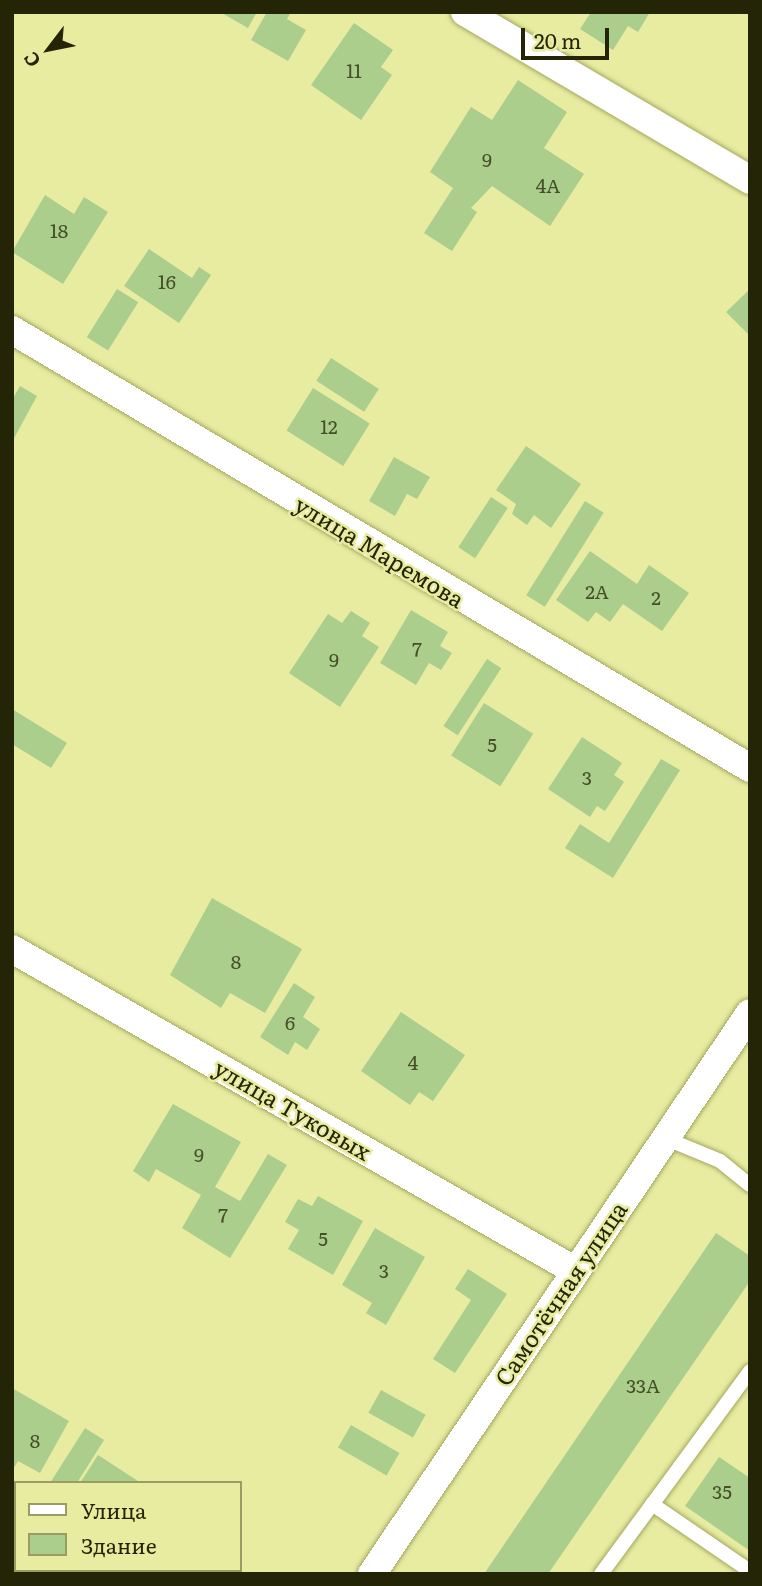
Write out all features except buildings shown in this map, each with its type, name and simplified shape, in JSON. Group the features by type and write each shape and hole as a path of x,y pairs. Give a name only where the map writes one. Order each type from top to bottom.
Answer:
{"street":[{"path":"465,12 750,180"},
{"name":"улица Маремова","path":"12,330 750,768"},
{"name":"улица Туковых","path":"12,949 574,1270"},
{"name":"Самотёчная улица","path":"372,1574 574,1270 667,1139 750,1013"}],"lane":[{"path":"667,1139 720,1161 750,1185"},
{"path":"605,1573 750,1371"},
{"path":"652,1504 750,1571"}]}
